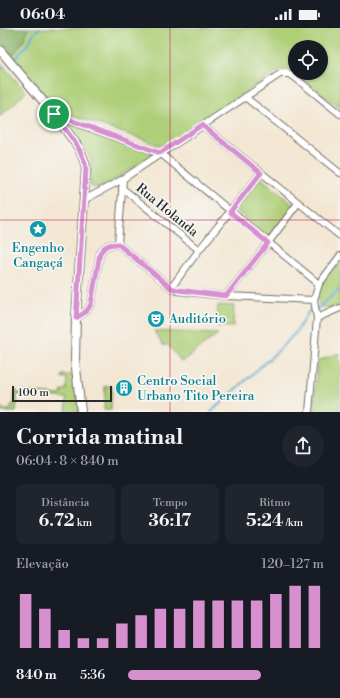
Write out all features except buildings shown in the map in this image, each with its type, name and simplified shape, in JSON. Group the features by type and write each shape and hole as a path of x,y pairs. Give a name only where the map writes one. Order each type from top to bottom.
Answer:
{"street":[{"path":"0,50 54,114 79,148 86,168 76,318 76,359 81,412"},
{"path":"84,200 123,179 280,74 288,74 340,114"},
{"path":"245,97 340,173"},
{"path":"54,114 160,153 319,284"},
{"path":"202,125 340,236"},
{"path":"171,288 199,250 261,173"},
{"path":"118,244 123,179"},
{"name":"Rua Holanda","path":"122,188 199,250"},
{"path":"226,296 298,203"},
{"path":"76,318 84,314 91,304 100,253 104,247 109,244 118,244 171,288 178,290 226,296 314,302"},
{"path":"309,412 316,316 314,302 319,284 340,256"},
{"path":"316,316 340,308"}],"green space":[{"path":"0,28 28,28 23,41 12,56 0,42"},
{"path":"28,28 340,28 340,108 304,80 328,80 328,40 288,40 288,71 282,70 277,72 162,146 65,113 65,108 60,104 52,106 12,56 23,41"},
{"path":"0,62 26,92 0,117"},
{"path":"69,123 154,153 106,186 100,188 92,187 90,183 91,159 69,126"},
{"path":"261,178 295,206 269,238 235,210"},
{"path":"340,262 340,305 325,308 320,306 318,294 323,282"},
{"path":"218,305 234,306 233,327 216,326"},
{"path":"154,331 218,334 182,362 167,344 164,346"},
{"path":"340,353 340,412 314,412 317,361"},
{"path":"62,375 73,375 80,412 66,412 67,398 18,394 16,412 0,412 0,409 11,410 11,405 14,404 15,391 61,395 62,390 66,390 67,378 62,378"},
{"path":"105,386 112,386 111,410 104,410"}],"waterway":[{"path":"15,59 28,44 33,34 40,28"},
{"path":"0,69 5,67"},
{"path":"211,412 281,348 296,332 309,311 318,308 340,289"}],"place":[{"name":"Engenho Cangaçá","path":"38,229"},
{"name":"Auditório","path":"156,319"},
{"name":"Centro Social Urbano Tito Pereira","path":"124,388"}],"route":[{"path":"54,114 160,153 202,125 261,173 230,212 268,243 226,296 171,288 118,244 109,244 104,247 100,253 91,304 84,314 76,318 86,168 79,148 54,114"}]}
